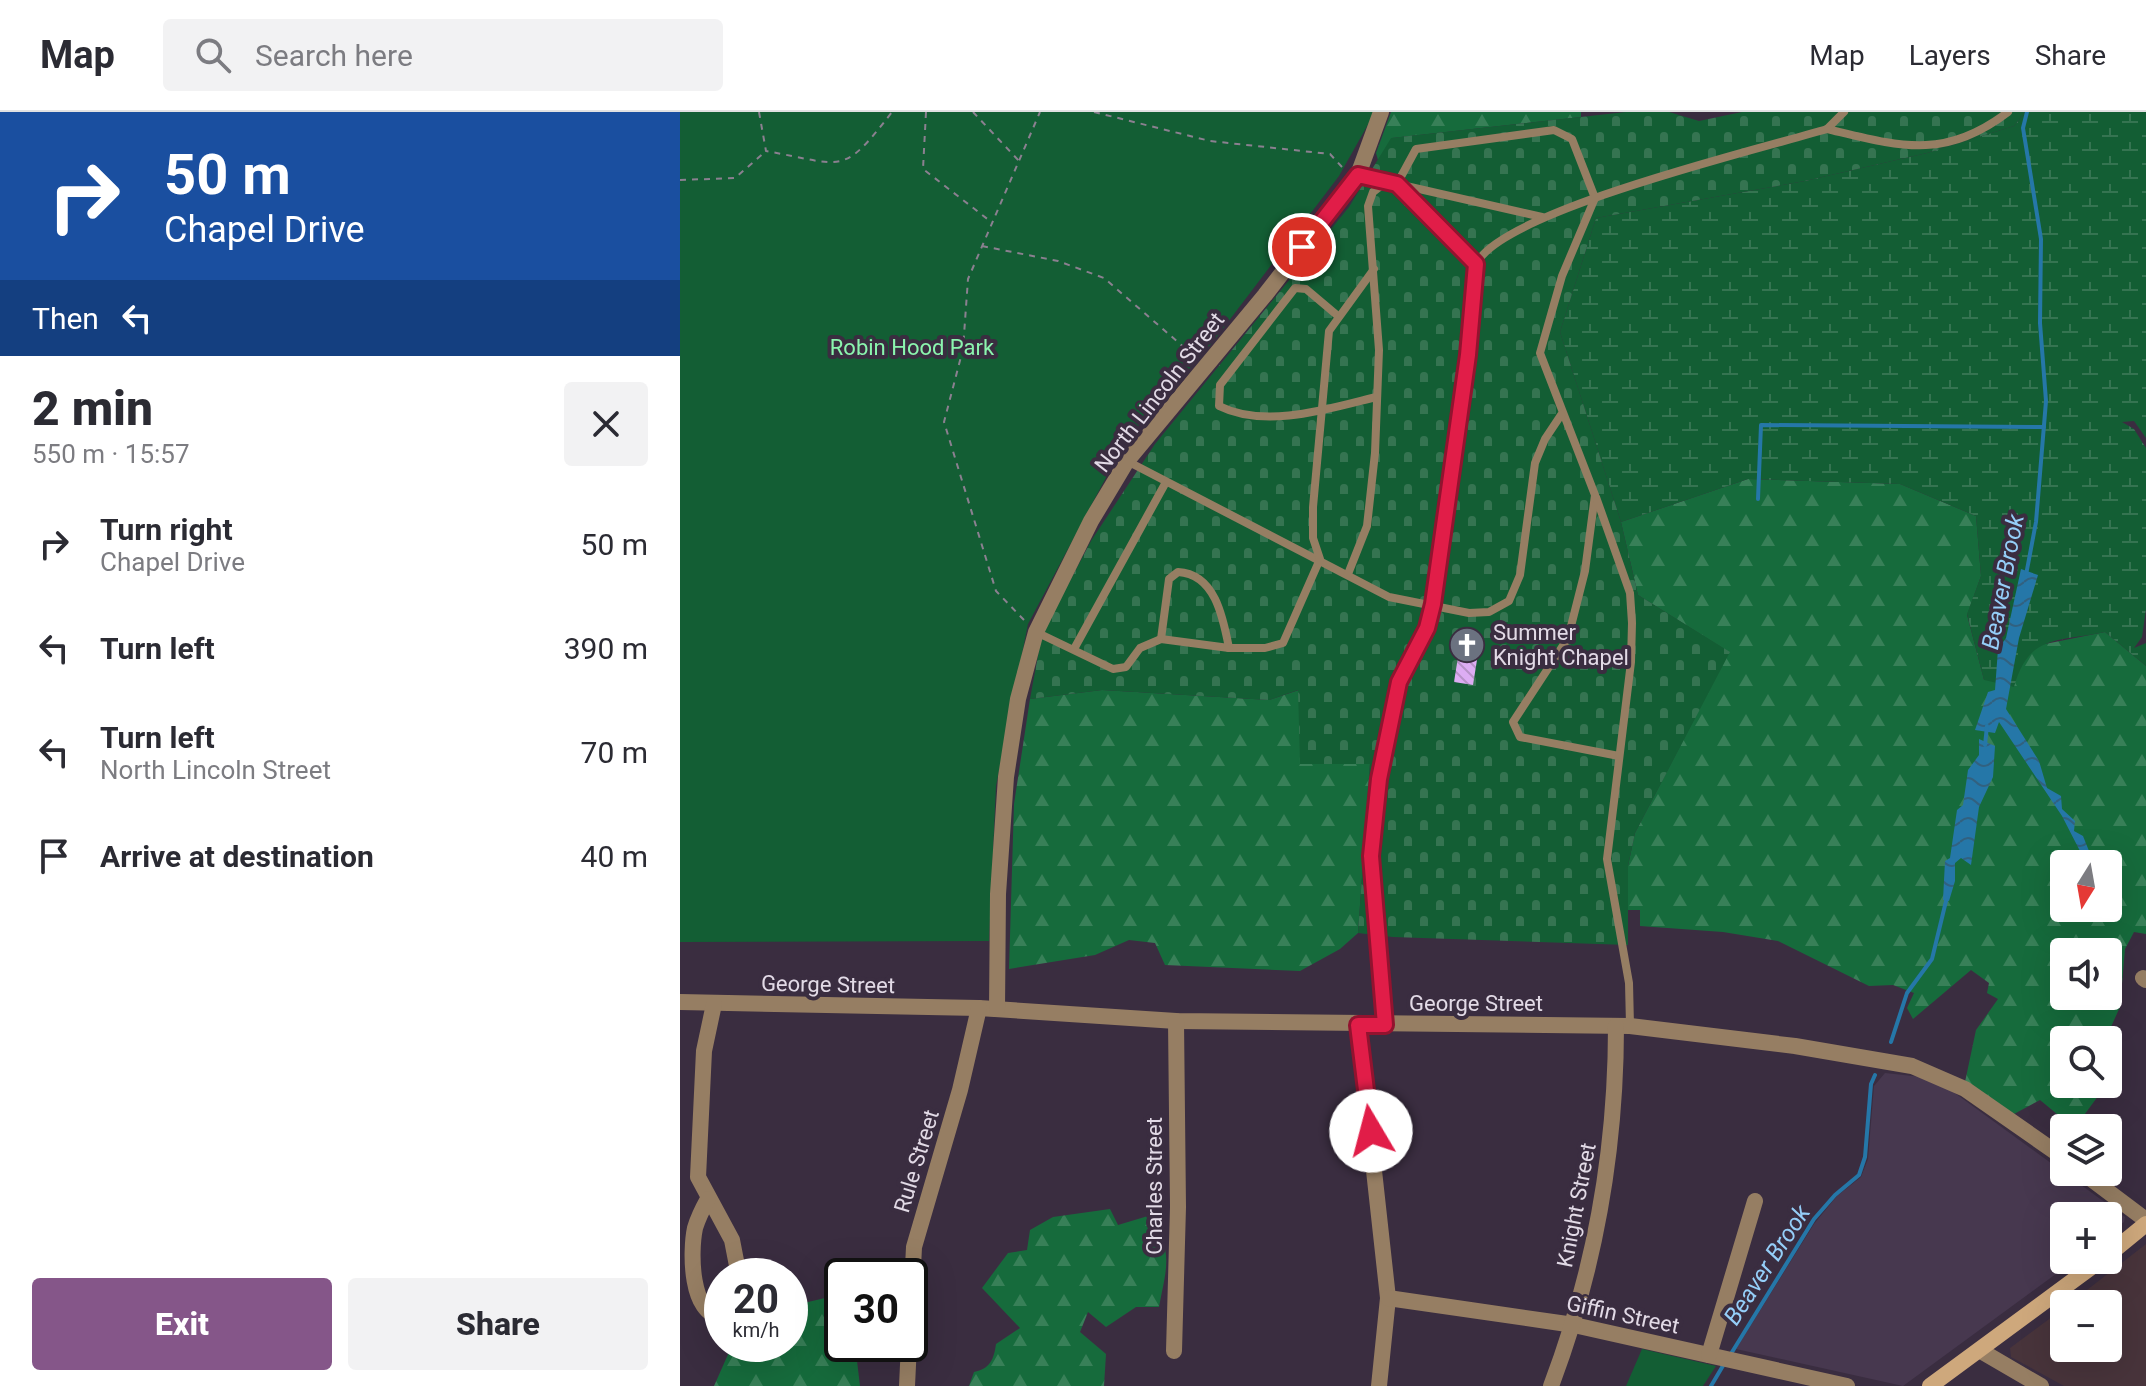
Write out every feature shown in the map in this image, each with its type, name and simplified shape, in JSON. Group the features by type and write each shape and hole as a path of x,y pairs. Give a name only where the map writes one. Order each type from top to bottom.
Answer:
{"main road":[{"path":"2122,1243 2146,1222"},
{"path":"1930,1386 2083,1274"}],"street":[{"name":"North Lincoln Street","path":"997,1009 998,894 1006,777 1018,699 1036,632 1091,521 1127,461 1358,175 1381,112"},
{"name":"George Street","path":"680,1002 979,1008 1176,1021 1623,1026 1795,1046 1912,1066 1965,1089 2050,1148"},
{"path":"714,1004 704,1051 698,1177 732,1240 736,1258"},
{"name":"Rule Street","path":"913,1258 914,1247 960,1090 979,1008"},
{"name":"Charles Street","path":"1174,1351 1178,1207 1176,1021"},
{"path":"1358,1025 1388,1298 1379,1386"},
{"name":"Knight Street","path":"1551,1386 1574,1325 1610,1158 1623,1026"},
{"path":"2100,1186 2146,1222"},
{"path":"704,1306 695,1292 694,1231 708,1199"},
{"path":"1714,1356 1755,1201"},
{"name":"Giffin Street","path":"1388,1298 1574,1325 1847,1386"},
{"path":"1981,1351 2041,1386"},
{"path":"907,1386 908,1362"}],"lane":[{"path":"1827,129 1844,112"},
{"path":"1385,1025 1371,856 1379,779 1399,682 1427,628 1433,604 1468,355 1476,264 1497,242 1543,217 1595,198 1827,129 1914,147 1960,141 2008,112"},
{"path":"1397,184 1416,149 1554,130 1572,139 1595,198 1562,276 1540,353 1630,593 1631,662 1607,859 1629,983 1623,1026"},
{"path":"1358,175 1543,217"},
{"path":"1348,574 1367,526 1379,350 1368,206 1373,192 1387,181"},
{"path":"1397,184 1476,264"},
{"path":"1036,632 1113,669 1126,667 1140,648 1161,639 1229,648 1265,648 1283,643 1320,559 1313,538 1313,507 1329,331 1374,269"},
{"path":"1338,316 1306,289 1295,288 1220,385 1219,406 1237,416 1321,411 1376,397"},
{"path":"1127,461 1389,597 1469,613 1489,612 1509,601 1520,575 1535,463 1545,439 1561,415"},
{"path":"1074,649 1166,482"},
{"path":"1595,495 1585,571 1568,638 1513,722 1520,737 1619,756"},
{"path":"1161,639 1169,579 1178,572 1190,572 1202,579 1210,591 1223,617 1229,648"}],"path":[{"path":"759,112 766,151"},
{"path":"766,151 839,164 861,153 892,112"},
{"path":"926,112 923,169 991,221"},
{"path":"973,112 1021,163"},
{"path":"1036,632 996,591 944,422 963,349 968,279 991,221 1021,163 1040,112"},
{"path":"1094,112 1210,141 1330,154 1345,170 1358,175"},
{"path":"680,180 735,178 766,151"},
{"path":"981,245 1058,261 1104,278 1203,368"}],"shaded area":[{"path":"1885,1073 1922,1077 1952,1091 2050,1162 2050,1186 2082,1186 2104,1202 2050,1202 2050,1274 2056,1274 1903,1386 1736,1349 1814,1224 1837,1196 1861,1177 1868,1159 1874,1086"},
{"path":"2146,1244 2146,1386 2064,1386 2011,1357 2010,1348 2050,1318 2050,1362 2122,1362 2122,1290 2087,1290 2108,1274 2122,1274 2122,1263"}],"green space":[{"name":"Robin Hood Park","path":"680,112 1375,112 1339,176 1212,343 1126,440 1028,624 996,786 989,941 680,942"},
{"path":"1391,112 1581,112 1581,117 1392,138 1378,160 1376,153"},
{"path":"1626,112 1669,112 1699,121 1742,112 2025,112 2014,126 1927,153 1805,181 1596,218 1560,332 1621,522 1638,595 1730,652 1635,833 1628,866 1628,945 1393,937 1358,933 1370,764 1300,764 1298,690 1269,700 1102,690 1030,699 1042,634 1091,541 1155,444 1349,207 1391,138"},
{"path":"2025,112 2146,112 2146,438 2134,421 2122,422 2134,429 2146,448 2146,609 2142,637 2134,648 2146,643 2146,666 2105,632 2047,643 2037,649 2020,670 2014,687 1984,680 1967,614 1981,576 1976,516 1900,484 1748,479 1621,522 1560,332 1596,218 1805,181 1927,153 2014,126"},
{"path":"1748,479 1900,484 1976,516 1981,576 1967,615 1984,680 2020,663 2035,646 2105,632 2146,666 2146,934 2134,932 2125,949 2122,984 2122,938 2050,938 2050,1010 2119,1010 2111,1026 2050,1026 2050,1098 2097,1098 2085,1114 2057,1114 2040,1100 2014,1114 1965,1082 1976,1030 1998,999 1987,993 1989,983 1971,970 1913,1019 1907,1008 1914,993 1893,985 1869,986 1778,941 1723,932 1640,926 1640,910 1628,910 1628,866 1635,833 1729,652 1638,595 1621,522"},
{"path":"1102,690 1269,700 1299,690 1370,763 1358,933 1340,949 1300,971 1165,965 1155,943 1129,940 1095,955 1009,969 1014,804 1030,699"},
{"path":"1110,1209 1118,1225 1148,1216 1162,1239 1166,1258 1159,1307 1136,1307 1106,1327 1088,1312 1080,1332 1106,1354 1104,1386 969,1386 974,1372 990,1362 996,1344 1020,1328 982,1288 1008,1253 1027,1250 1030,1230 1053,1217"},
{"path":"824,1298 824,1362 857,1362 860,1386 714,1386 725,1362 808,1362 808,1302"},
{"path":"1642,1349 1716,1366 1703,1386 1626,1386"}],"water":[{"path":"2021,569 2038,575 2019,638 2006,709 2039,761 2047,788 2061,796 2062,809 2075,821 2074,831 2083,836 2089,850 2079,850 2062,816 1999,722 1995,733 1975,730 1988,692 1995,690 1998,649 2006,638"},
{"path":"1979,739 1995,746 1993,777 1979,807 1971,865 1961,858 1955,863 1955,881 1949,901 1943,900 1945,861 1950,858 1957,810 1963,805 1968,770 1979,755"}],"building":[{"path":"1462,632 1481,635 1473,685 1454,682"}],"waterway":[{"name":"Beaver Brook","path":"2026,575 2036,522 2046,401 2040,323 2041,239 2023,128 2027,112"},
{"path":"1758,499 1761,425 2044,427"},
{"name":"Beaver Brook","path":"1985,745 1987,726"},
{"name":"Beaver Brook","path":"1891,1042 1907,993 1932,959 1947,897"},
{"name":"Beaver Brook","path":"1729,1357 1814,1219 1835,1195 1859,1175 1865,1157 1871,1084 1875,1075"},
{"name":"Beaver Brook","path":"1711,1386 1724,1364"}],"place":[{"name":"Summer Knight Chapel","path":"1467,645"}],"route":[{"path":"1302,247 1358,175 1397,184 1476,264 1468,355 1443,551 1427,628 1399,682 1379,779 1371,856 1385,1025 1358,1025 1371,1131"}]}
